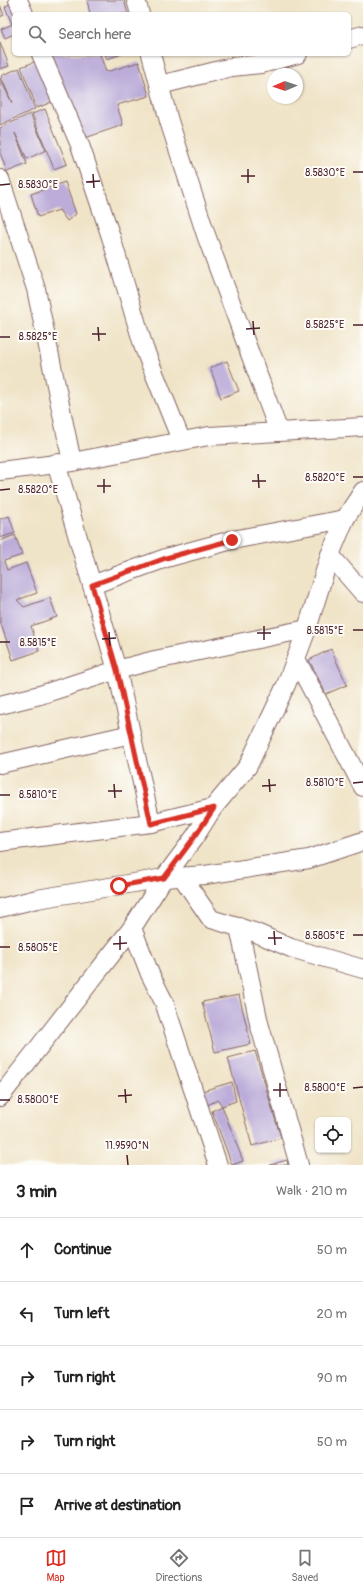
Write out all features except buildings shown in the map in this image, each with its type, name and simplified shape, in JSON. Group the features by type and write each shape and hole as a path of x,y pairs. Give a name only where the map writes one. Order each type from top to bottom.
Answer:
{"street":[{"path":"18,0 23,12"},
{"path":"136,0 139,12"},
{"path":"351,38 363,35"},
{"path":"42,56 80,145 111,237 144,348 181,440"},
{"path":"152,56 169,120 206,235 279,432"},
{"path":"160,85 232,67 261,64 291,56"},
{"path":"0,179 36,289 64,463 92,585 117,670 151,824"},
{"path":"0,471 64,463 181,440 210,436 363,427"},
{"path":"0,1097 132,928 164,878 214,808 248,766 286,685 307,629 330,555 345,519 363,491"},
{"path":"92,585 166,558 232,540 345,519"},
{"path":"330,555 363,593"},
{"path":"0,705 40,695 117,670 155,660 307,629"},
{"path":"296,659 363,787"},
{"path":"0,764 131,734"},
{"path":"0,842 151,824 214,808"},
{"path":"0,908 37,900 164,878 248,869 309,859 363,841"},
{"path":"182,877 212,919 254,932 291,948 363,969"},
{"path":"239,927 259,1023 299,1165"},
{"path":"132,928 150,974 164,1002 218,1165"}],"route":[{"path":"119,886 164,878 214,808 151,824 117,670 92,585 166,558 232,540"}]}
